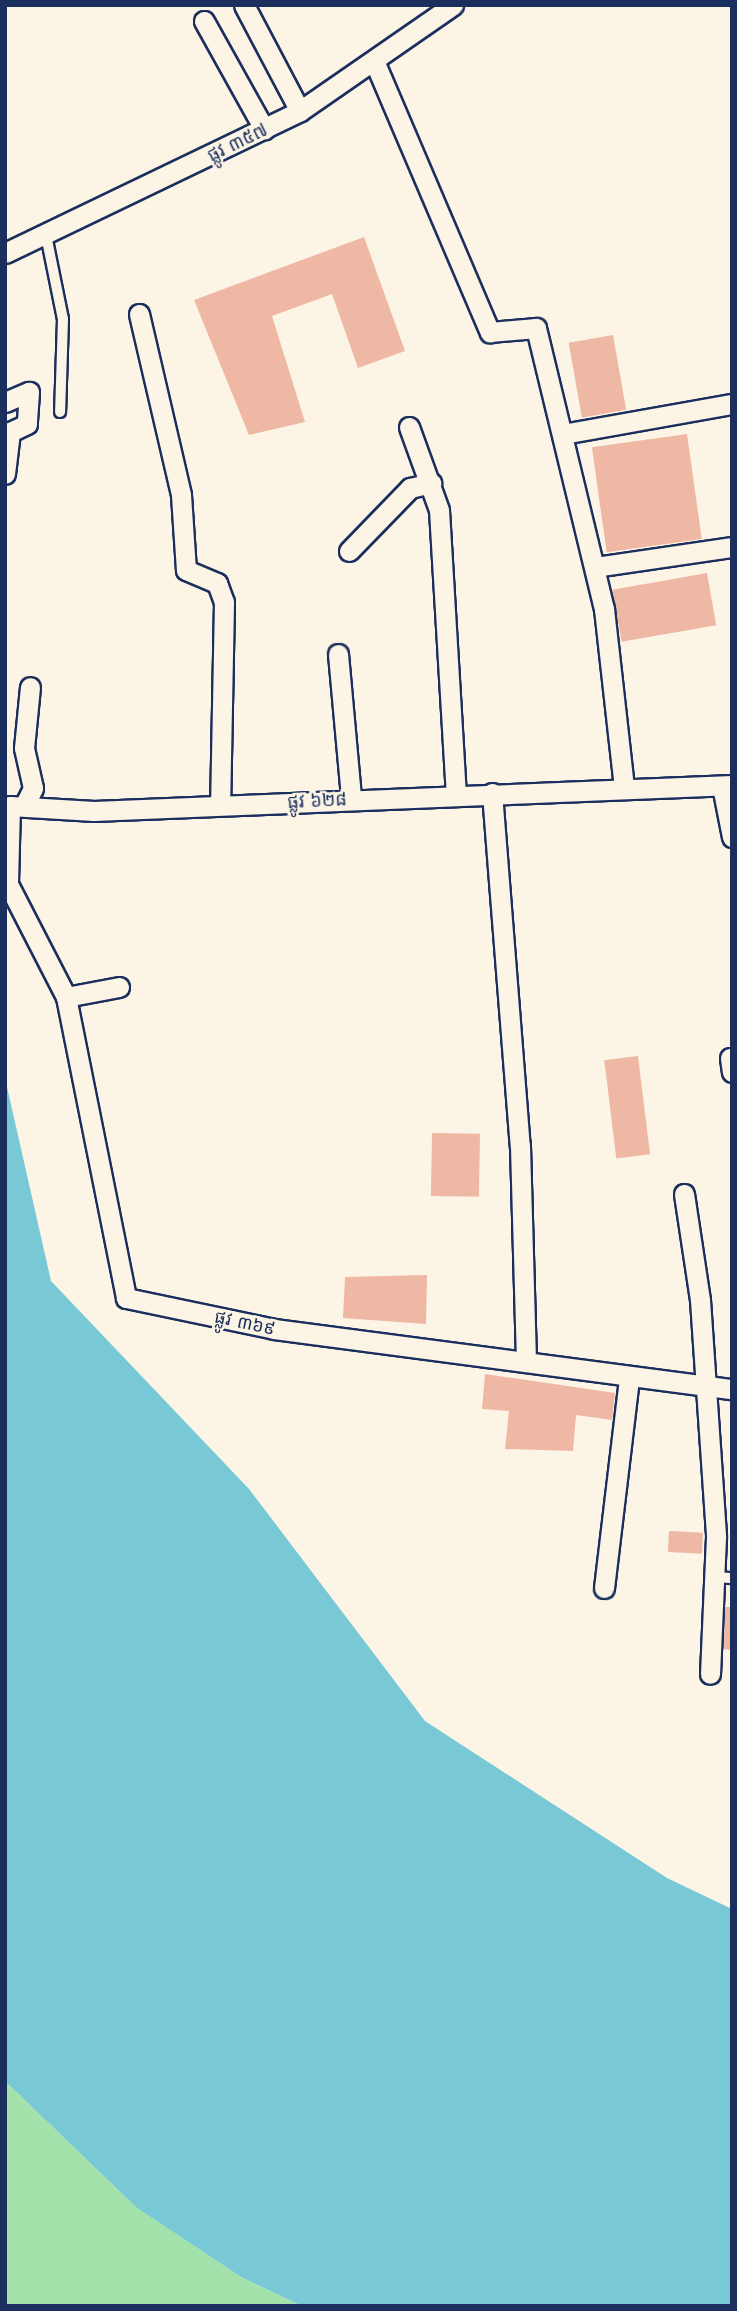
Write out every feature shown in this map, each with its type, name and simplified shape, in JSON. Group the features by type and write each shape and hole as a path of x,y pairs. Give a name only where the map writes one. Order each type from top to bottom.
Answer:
{"street":[{"path":"244,5 300,111"},
{"name":"ផ្លូវ ៣៥៧","path":"5,253 46,236 300,111 375,63 453,5"},
{"path":"204,21 264,130"},
{"path":"375,63 490,332 536,328 595,567 624,789"},
{"path":"139,314 181,495 186,570 217,583 224,601 220,804"},
{"path":"5,402 29,392 27,424 10,432 6,445 5,474"},
{"path":"563,434 732,404"},
{"path":"409,427 439,510 456,795"},
{"path":"349,551 410,488 431,483"},
{"path":"595,567 732,547"},
{"path":"338,653 351,798"},
{"path":"24,806 33,788 24,748 30,687"},
{"path":"727,785 732,837"},
{"name":"ផ្លូវ ៦២៨","path":"24,806 94,811 351,798 727,785"},
{"path":"492,793 520,1146 526,1362"},
{"name":"ផ្លូវ ៣៦៩","path":"24,806 10,806 8,884 40,939 66,997 126,1298 274,1329 526,1362 629,1379 732,1389"},
{"path":"66,997 119,987"},
{"path":"684,1194 700,1300 702,1387 724,1577 710,1674"},
{"path":"604,1588 629,1379"}],"lane":[{"path":"46,236 63,319 60,412"}],"green space":[{"path":"5,2081 137,2208 241,2277 302,2306 5,2306"}],"water":[{"path":"5,1078 51,1281 249,1489 425,1721 667,1878 732,1909 732,2306 302,2306 241,2277 137,2208 5,2081"}],"building":[{"path":"364,237 405,351 358,368 332,294 272,316 305,422 249,435 194,300"},
{"path":"613,335 626,410 582,418 569,343"},
{"path":"687,434 702,539 607,552 592,447"},
{"path":"707,573 716,625 622,642 612,590"},
{"path":"638,1056 650,1154 616,1158 604,1060"},
{"path":"432,1133 480,1134 479,1197 431,1196"},
{"path":"427,1275 426,1324 343,1318 345,1277"},
{"path":"485,1374 615,1393 612,1420 576,1415 573,1451 505,1449 509,1411 482,1409"},
{"path":"669,1531 703,1533 702,1554 668,1552"},
{"path":"725,1607 732,1607 732,1650 723,1649"}]}
